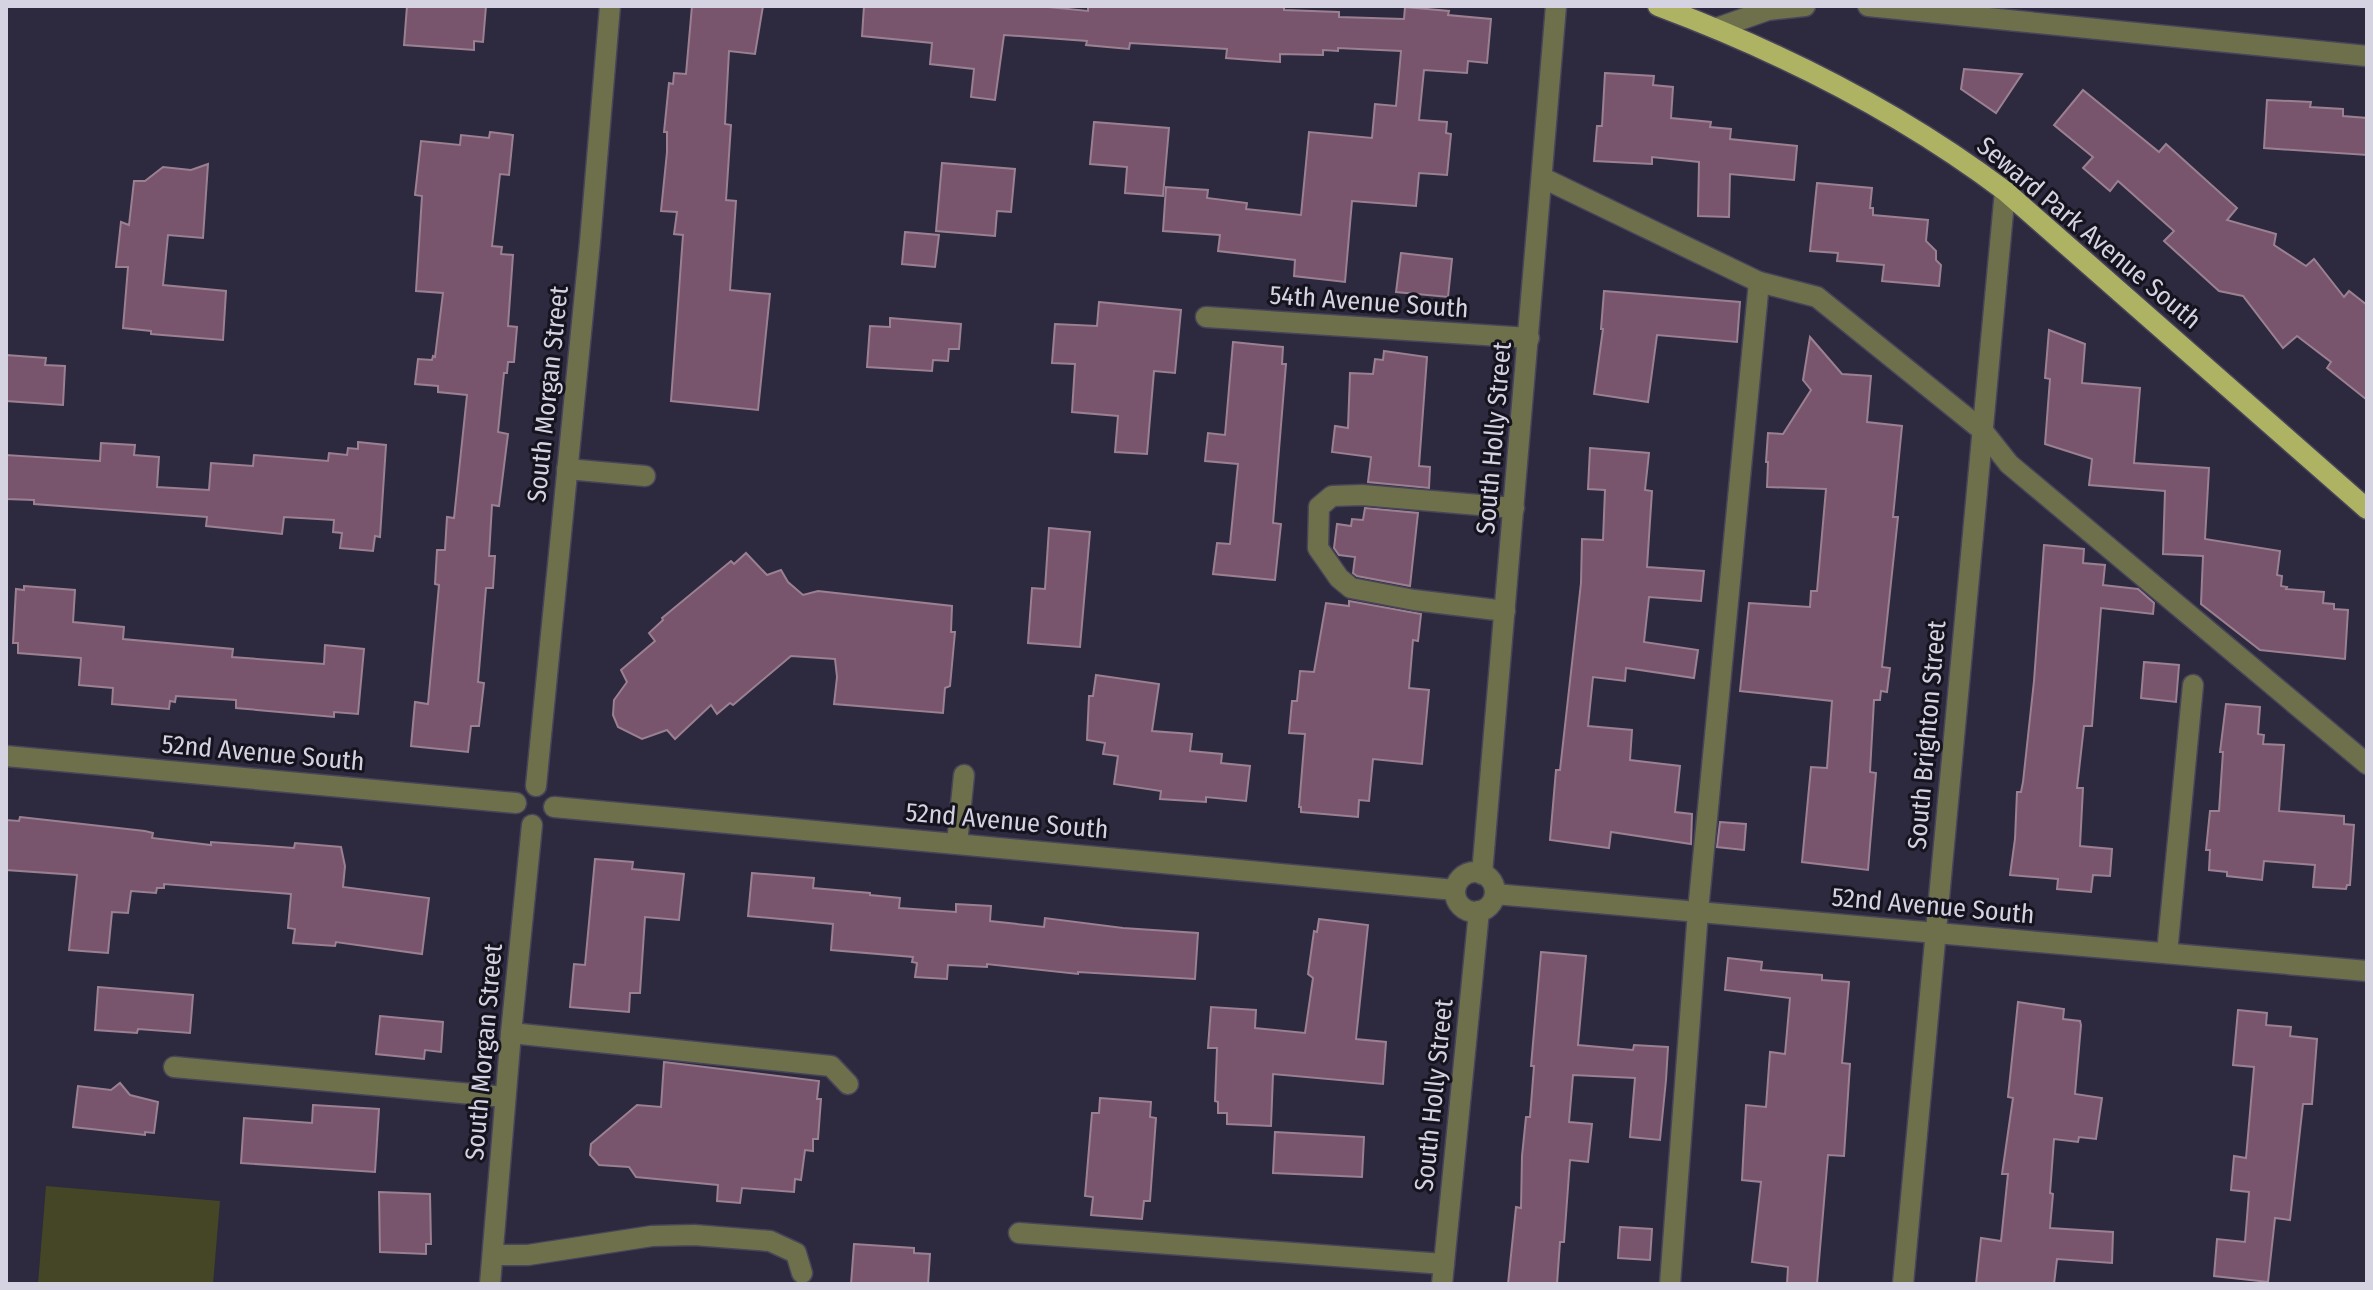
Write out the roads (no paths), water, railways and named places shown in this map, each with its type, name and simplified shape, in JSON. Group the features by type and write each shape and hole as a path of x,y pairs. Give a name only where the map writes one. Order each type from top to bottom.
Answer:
{"main road":[{"name":"Seward Park Avenue South","path":"1658,6 1717,28 1805,69 1941,144 2005,191 2367,509"}],"street":[{"name":"South Morgan Street","path":"536,786 610,6"},
{"name":"South Holly Street","path":"1482,874 1556,6"},
{"path":"1717,28 1768,10 1805,6"},
{"path":"1868,6 2367,56"},
{"path":"1543,178 1759,282 1817,297 1982,430 2009,464 2367,764"},
{"name":"South Brighton Street","path":"1903,1284 2005,191"},
{"path":"1670,1284 1698,911 1759,282"},
{"name":"54th Avenue South","path":"1206,317 1529,338"},
{"path":"567,469 645,476"},
{"path":"1505,611 1414,600 1351,588 1339,578 1318,548 1319,507 1332,496 1362,495 1514,508"},
{"path":"2167,953 2193,685"},
{"name":"52nd Avenue South","path":"6,756 516,803"},
{"path":"957,843 964,775"},
{"path":"536,786 550,793 554,807 547,821 532,825 520,817 516,803 521,793 536,786"},
{"name":"52nd Avenue South","path":"554,807 1455,890"},
{"name":"South Morgan Street","path":"490,1284 532,825"},
{"path":"1477,872 1482,874 1491,879 1495,894 1488,908 1466,910 1460,905 1455,890 1462,876 1477,872"},
{"name":"52nd Avenue South","path":"1495,894 2367,971"},
{"name":"South Holly Street","path":"1443,1274 1479,911"},
{"path":"511,1033 831,1066 848,1084"},
{"path":"174,1067 505,1097"},
{"path":"1019,1233 1443,1274"},
{"path":"493,1255 528,1255 652,1236 694,1235 770,1241 796,1253 802,1273"}]}
